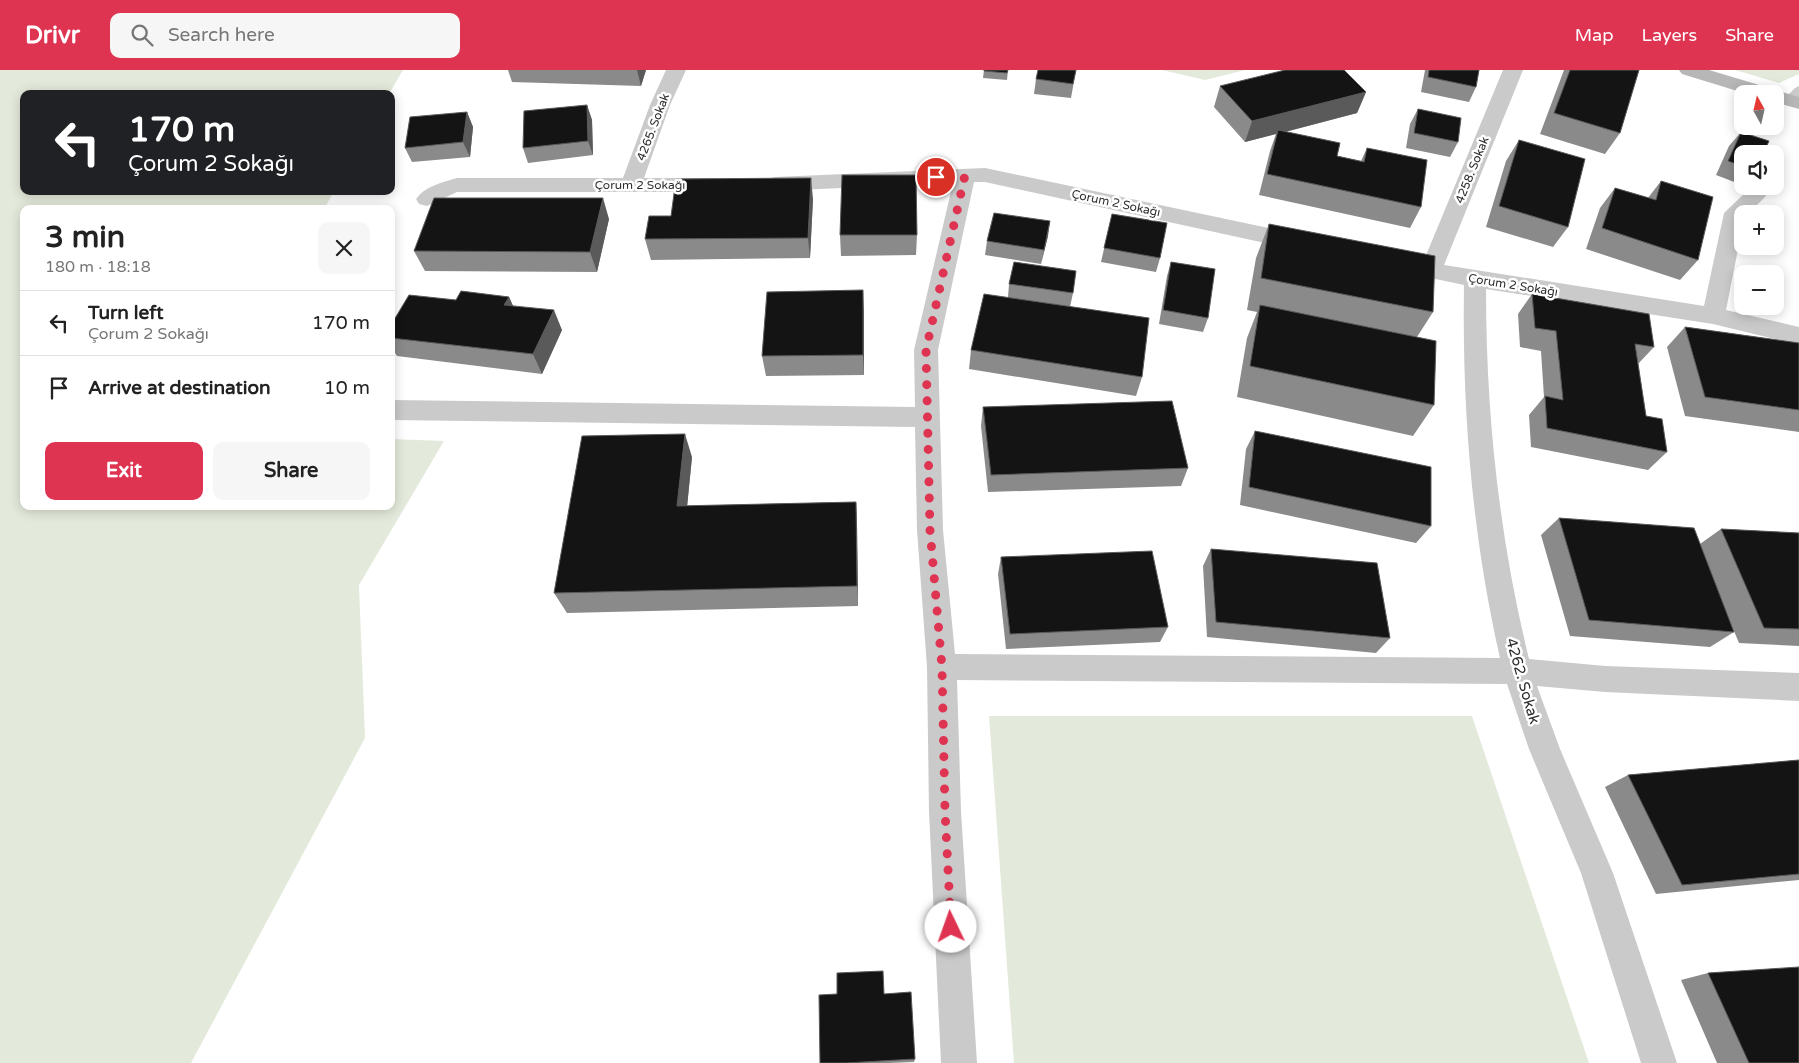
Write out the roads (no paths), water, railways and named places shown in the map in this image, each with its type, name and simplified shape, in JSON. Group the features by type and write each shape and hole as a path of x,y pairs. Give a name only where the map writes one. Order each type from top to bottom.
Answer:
{"street":[{"name":"4265. Sokak","path":"631,185 660,105 676,70"},
{"name":"4258. Sokak","path":"1431,270 1513,70"},
{"path":"1689,70 1738,85"},
{"path":"959,1063 945,811 942,667 930,530 925,417 926,350 965,175"},
{"name":"Çorum 2 Sokağı","path":"427,199 443,189 457,185 742,184 985,175 1016,180 1325,248"},
{"path":"1713,316 1735,213 1755,196"},
{"name":"Çorum 2 Sokağı","path":"1383,260 1475,279 1713,316 1799,336"},
{"name":"4262. Sokak","path":"1475,279 1476,380 1486,504 1518,671 1546,754 1597,874 1659,1063"},
{"path":"395,410 925,417"},
{"path":"942,667 1518,671 1605,679 1799,687"}]}
